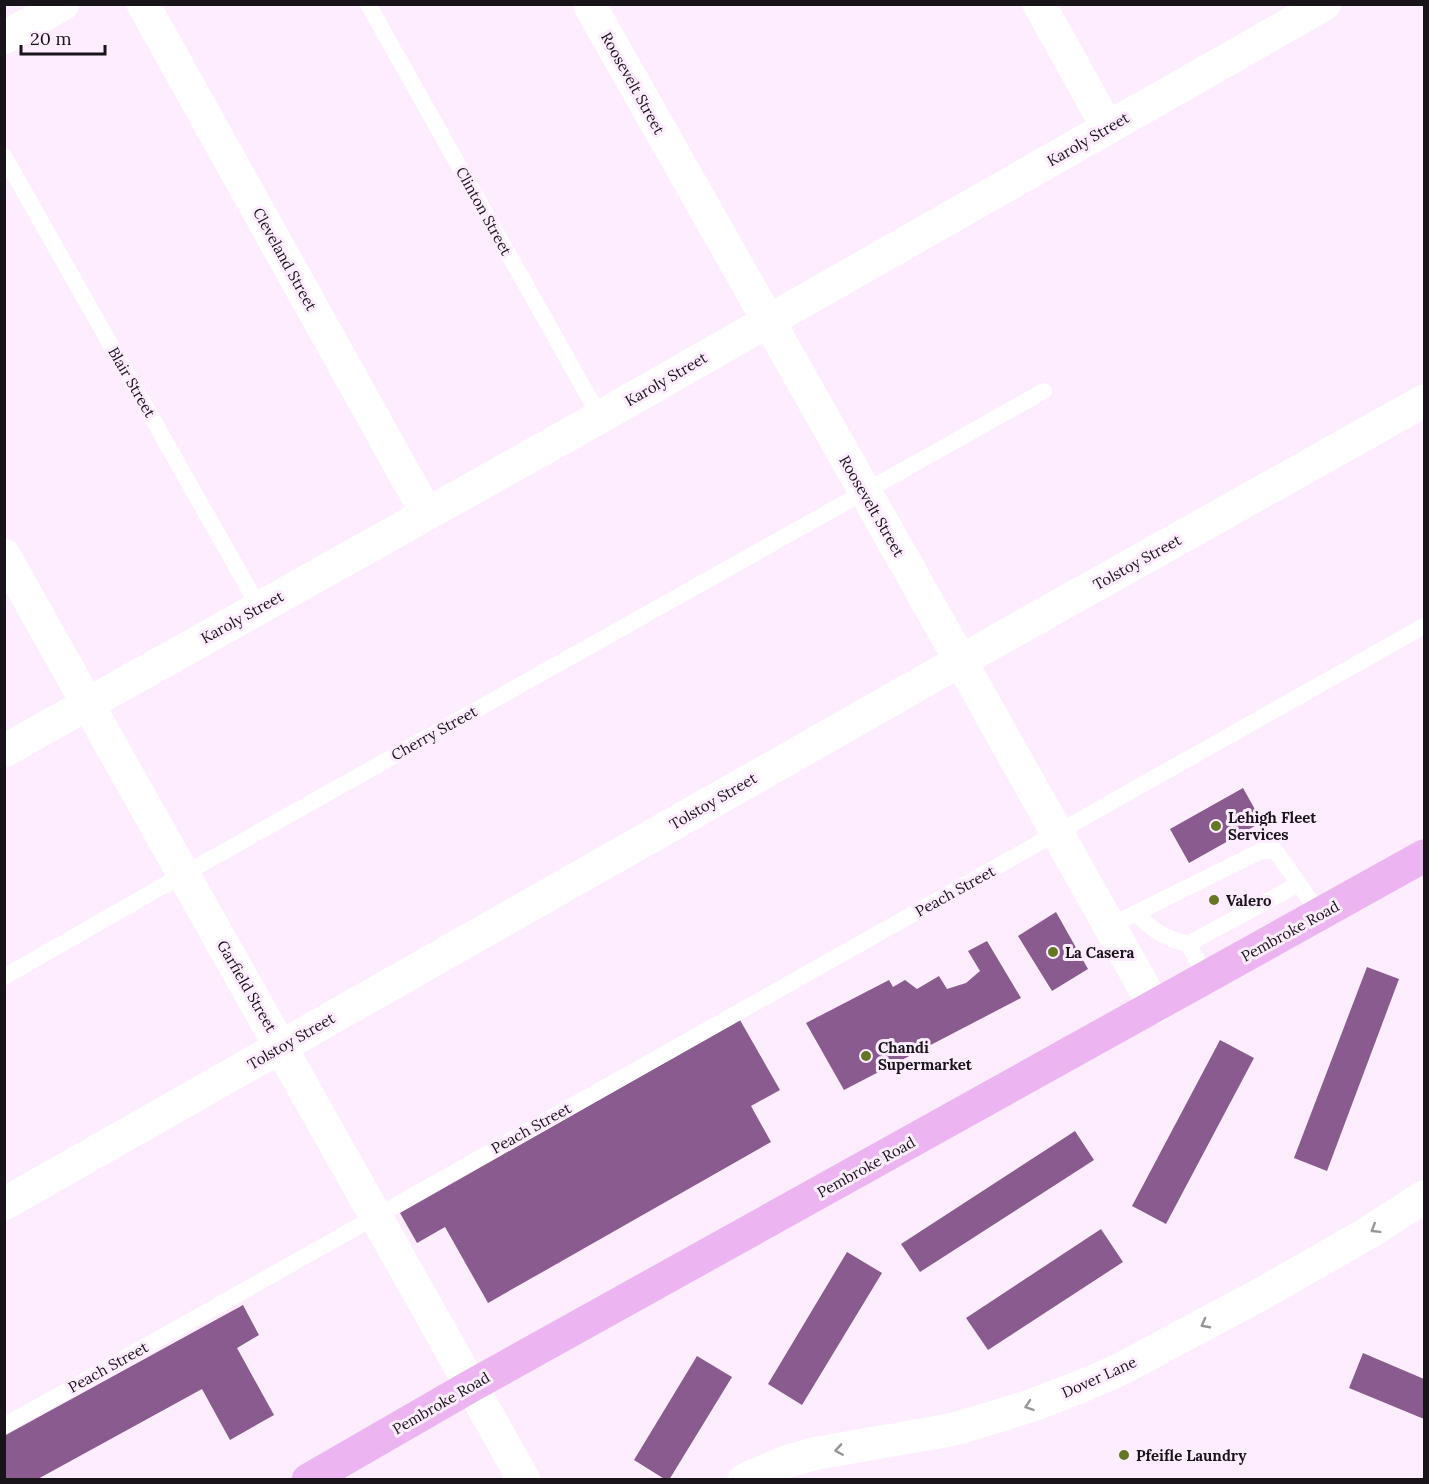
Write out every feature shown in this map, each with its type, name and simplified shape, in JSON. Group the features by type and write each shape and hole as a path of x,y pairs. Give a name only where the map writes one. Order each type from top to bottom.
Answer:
{"main road":[{"name":"Pembroke Road","path":"308,1479 471,1386 1425,856"}],"street":[{"path":"4,38 63,4"},
{"name":"Cleveland Street","path":"143,4 427,514"},
{"name":"Roosevelt Street","path":"589,4 1058,833 1122,920 1155,1007"},
{"path":"1039,4 1107,128"},
{"name":"Karoly Street","path":"4,751 600,417 1325,4"},
{"name":"Tolstoy Street","path":"4,1204 962,660 1425,401"},
{"name":"Garfield Street","path":"4,555 524,1479"},
{"name":"Dover Lane","path":"744,1479 785,1462 813,1454 955,1429 1030,1406 1080,1387 1121,1369 1261,1294 1368,1233 1425,1197"}],"lane":[{"name":"Clinton Street","path":"369,4 600,417"},
{"name":"Blair Street","path":"4,156 259,607"},
{"name":"Cherry Street","path":"4,976 1044,391"},
{"name":"Peach Street","path":"4,1426 1425,626"},
{"path":"1122,920 1261,850 1275,850 1320,914"},
{"path":"1122,920 1168,939 1188,944 1299,884"},
{"path":"1188,944 1208,978"}],"building":[{"name":"Lehigh Fleet Services","path":"1243,788 1262,822 1189,863 1170,829"},
{"name":"La Casera","path":"1056,912 1088,969 1052,991 1018,936"},
{"name":"Chandi Supermarket","path":"987,941 1021,998 844,1090 806,1023 889,980 893,987 905,980 917,989 939,976 947,989 966,983 980,971 968,951"},
{"path":"1367,967 1399,979 1327,1171 1294,1158"},
{"path":"740,1020 780,1090 751,1106 771,1142 488,1303 445,1227 417,1243 400,1213"},
{"path":"1220,1040 1254,1058 1166,1224 1132,1206"},
{"path":"1075,1131 1094,1160 920,1272 901,1244"},
{"path":"1101,1229 1123,1262 988,1350 966,1318"},
{"path":"847,1252 882,1273 802,1405 768,1384"},
{"path":"243,1305 259,1335 237,1348 274,1415 230,1440 202,1389 36,1480 4,1480 4,1436"},
{"path":"1363,1353 1424,1379 1424,1419 1349,1388"},
{"path":"697,1356 732,1377 669,1480 666,1480 634,1460"}],"place":[{"name":"Lehigh Fleet Services","path":"1216,826"},
{"name":"Valero","path":"1214,900"},
{"name":"La Casera","path":"1053,952"},
{"name":"Chandi Supermarket","path":"866,1056"},
{"name":"Pfeifle Laundry","path":"1124,1455"}]}
